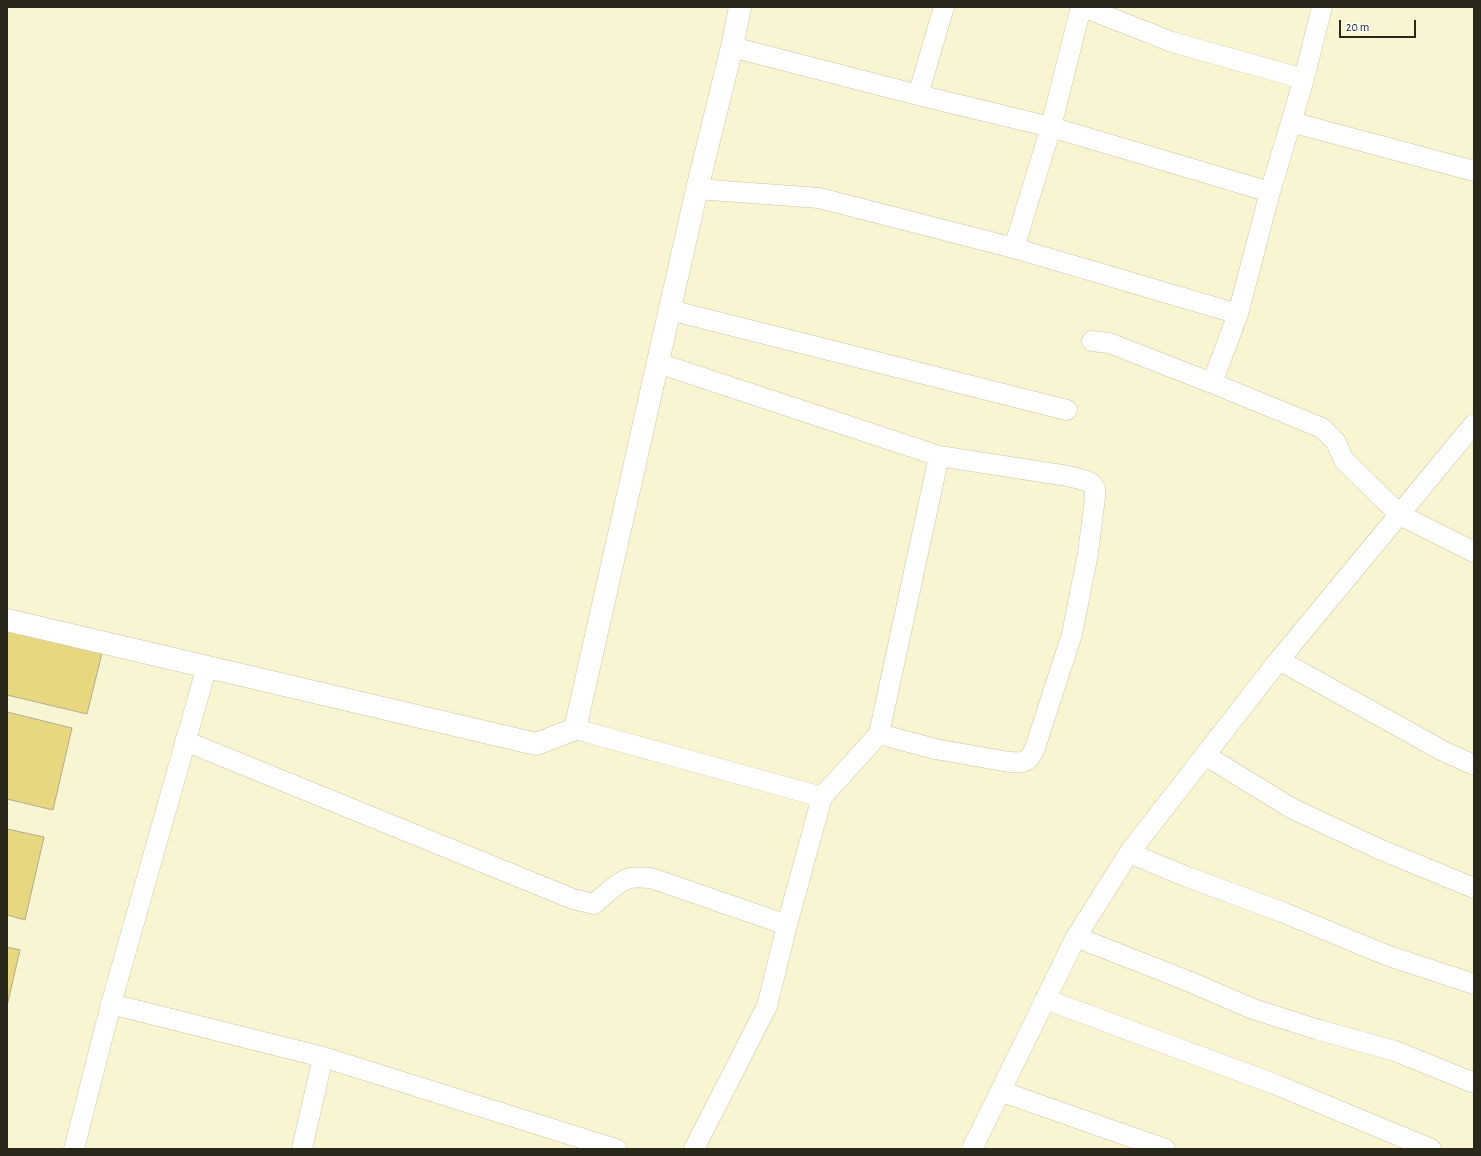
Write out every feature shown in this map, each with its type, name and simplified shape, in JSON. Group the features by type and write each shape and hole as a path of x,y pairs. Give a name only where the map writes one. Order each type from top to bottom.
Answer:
{"street":[{"path":"575,729 697,189 732,47 740,7"},
{"path":"918,95 944,7"},
{"path":"1014,248 1051,127 1082,7 1172,42 1304,79"},
{"path":"1212,383 1238,314 1270,192 1304,79 1322,7"},
{"path":"732,47 918,95 1051,127 1270,192"},
{"path":"1291,122 1474,171"},
{"path":"697,189 819,198 1014,248 1238,314"},
{"path":"670,310 1067,410"},
{"path":"1092,341 1109,344 1212,383 1322,428 1336,442 1344,460 1400,515 1474,552"},
{"path":"658,363 939,456 1068,476 1091,483 1094,488 1095,498 1088,553 1072,634 1035,748 1030,758 1020,763 1009,762 935,749 879,734"},
{"path":"972,1149 1076,937 1129,854 1279,660 1474,424"},
{"path":"694,1149 767,1006 822,797 879,734 939,456"},
{"path":"7,620 536,744 575,729 822,797"},
{"path":"1279,660 1444,751 1474,765"},
{"path":"74,1149 111,1004 207,666"},
{"path":"185,741 573,899 594,904 626,879 651,878 787,926"},
{"path":"1206,755 1291,808 1379,849 1474,888"},
{"path":"1129,854 1282,912 1386,955 1474,984"},
{"path":"1076,937 1188,981 1253,1009 1318,1030 1395,1051 1474,1083"},
{"path":"1045,999 1277,1085 1431,1149"},
{"path":"111,1004 323,1057 616,1149"},
{"path":"302,1149 323,1057"},
{"path":"1000,1091 1165,1149"}],"building":[{"path":"7,630 102,653 87,714 7,695"},
{"path":"7,712 72,728 53,810 7,799"},
{"path":"7,829 44,837 25,920 7,915"},
{"path":"7,947 20,950 7,1006"}]}
